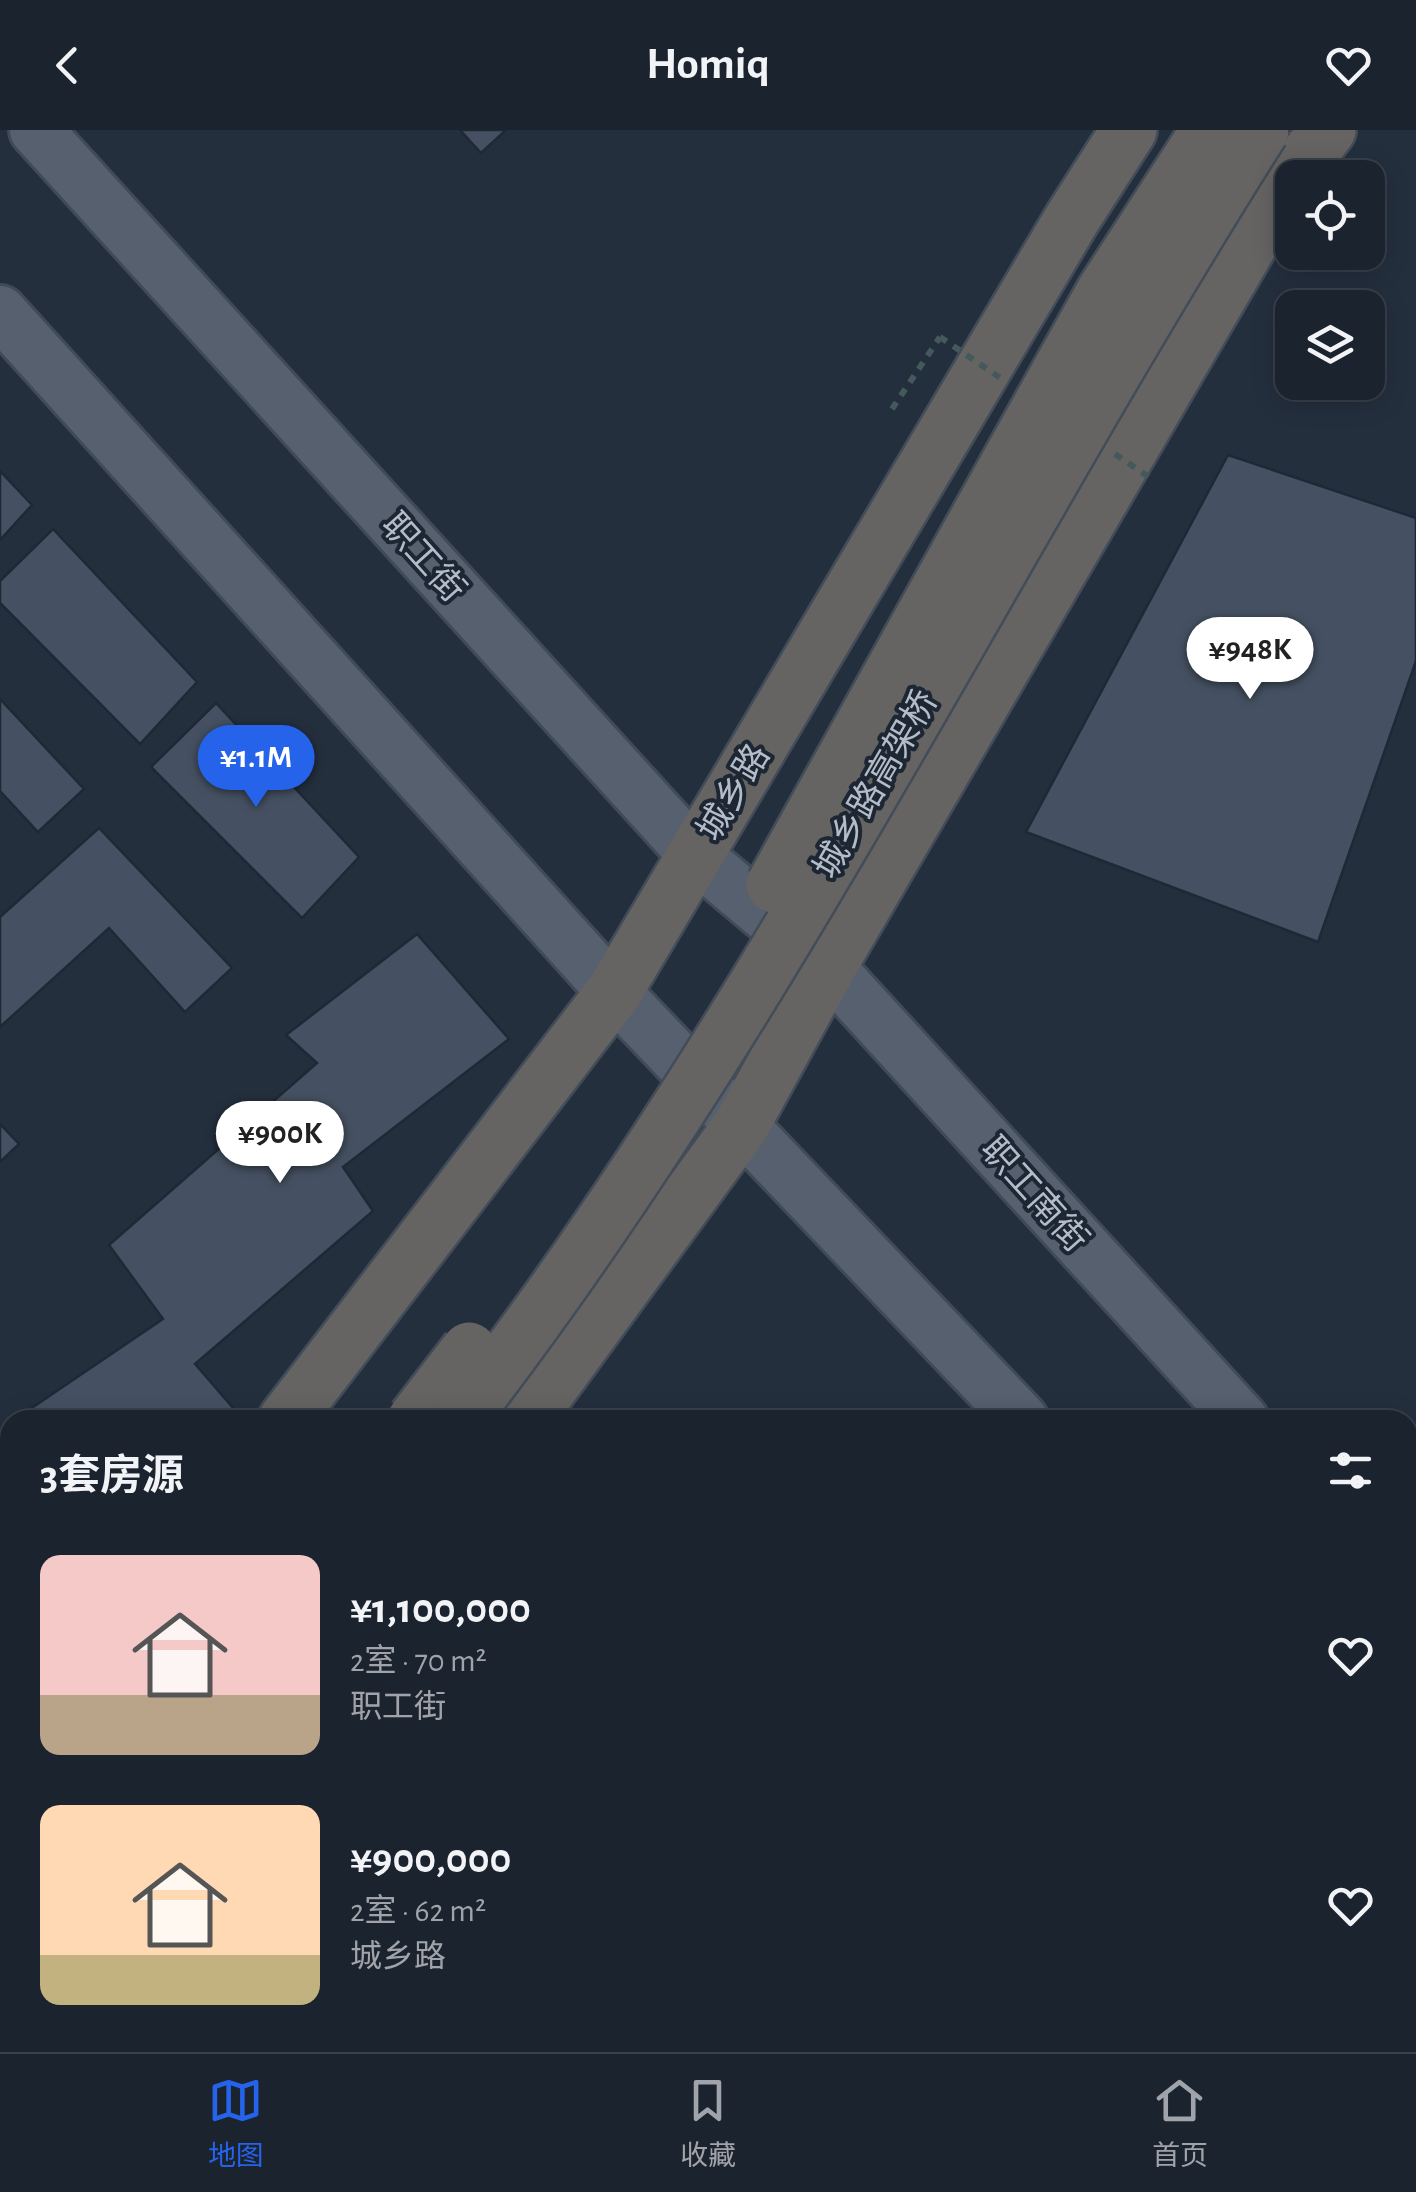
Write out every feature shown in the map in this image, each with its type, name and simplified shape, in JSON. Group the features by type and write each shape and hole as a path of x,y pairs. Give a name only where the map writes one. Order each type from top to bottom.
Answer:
{"highway":[{"name":"城乡路","path":"294,1410 614,992 1129,130"},
{"name":"城乡路高架桥","path":"424,1410 488,1326 663,1072 740,947 1104,292 1209,130"},
{"name":"城乡路高架桥","path":"468,1410 517,1347 698,1084 1160,290 1262,130"},
{"path":"533,1410 741,1126 828,967 1280,192 1328,130"}],"main road":[{"name":"职工街","path":"36,130 696,856 828,967"},
{"path":"0,312 614,992 1012,1410"},
{"name":"职工南街","path":"828,967 1233,1410"}],"path":[{"path":"892,408 940,337"}],"building":[{"path":"460,130 506,130 481,153"},
{"path":"1228,455 1416,518 1416,661 1318,942 1026,832"},
{"path":"0,471 32,505 0,540"},
{"path":"53,529 197,682 140,744 0,603 0,581"},
{"path":"0,699 84,789 38,832 0,791"},
{"path":"216,703 359,857 302,918 151,767"},
{"path":"99,828 232,968 185,1012 109,928 0,1027 0,917"},
{"path":"417,934 509,1039 343,1167 373,1211 195,1364 234,1409 29,1410 163,1319 109,1245 317,1063 286,1035"},
{"path":"0,1124 19,1144 0,1162"}]}
